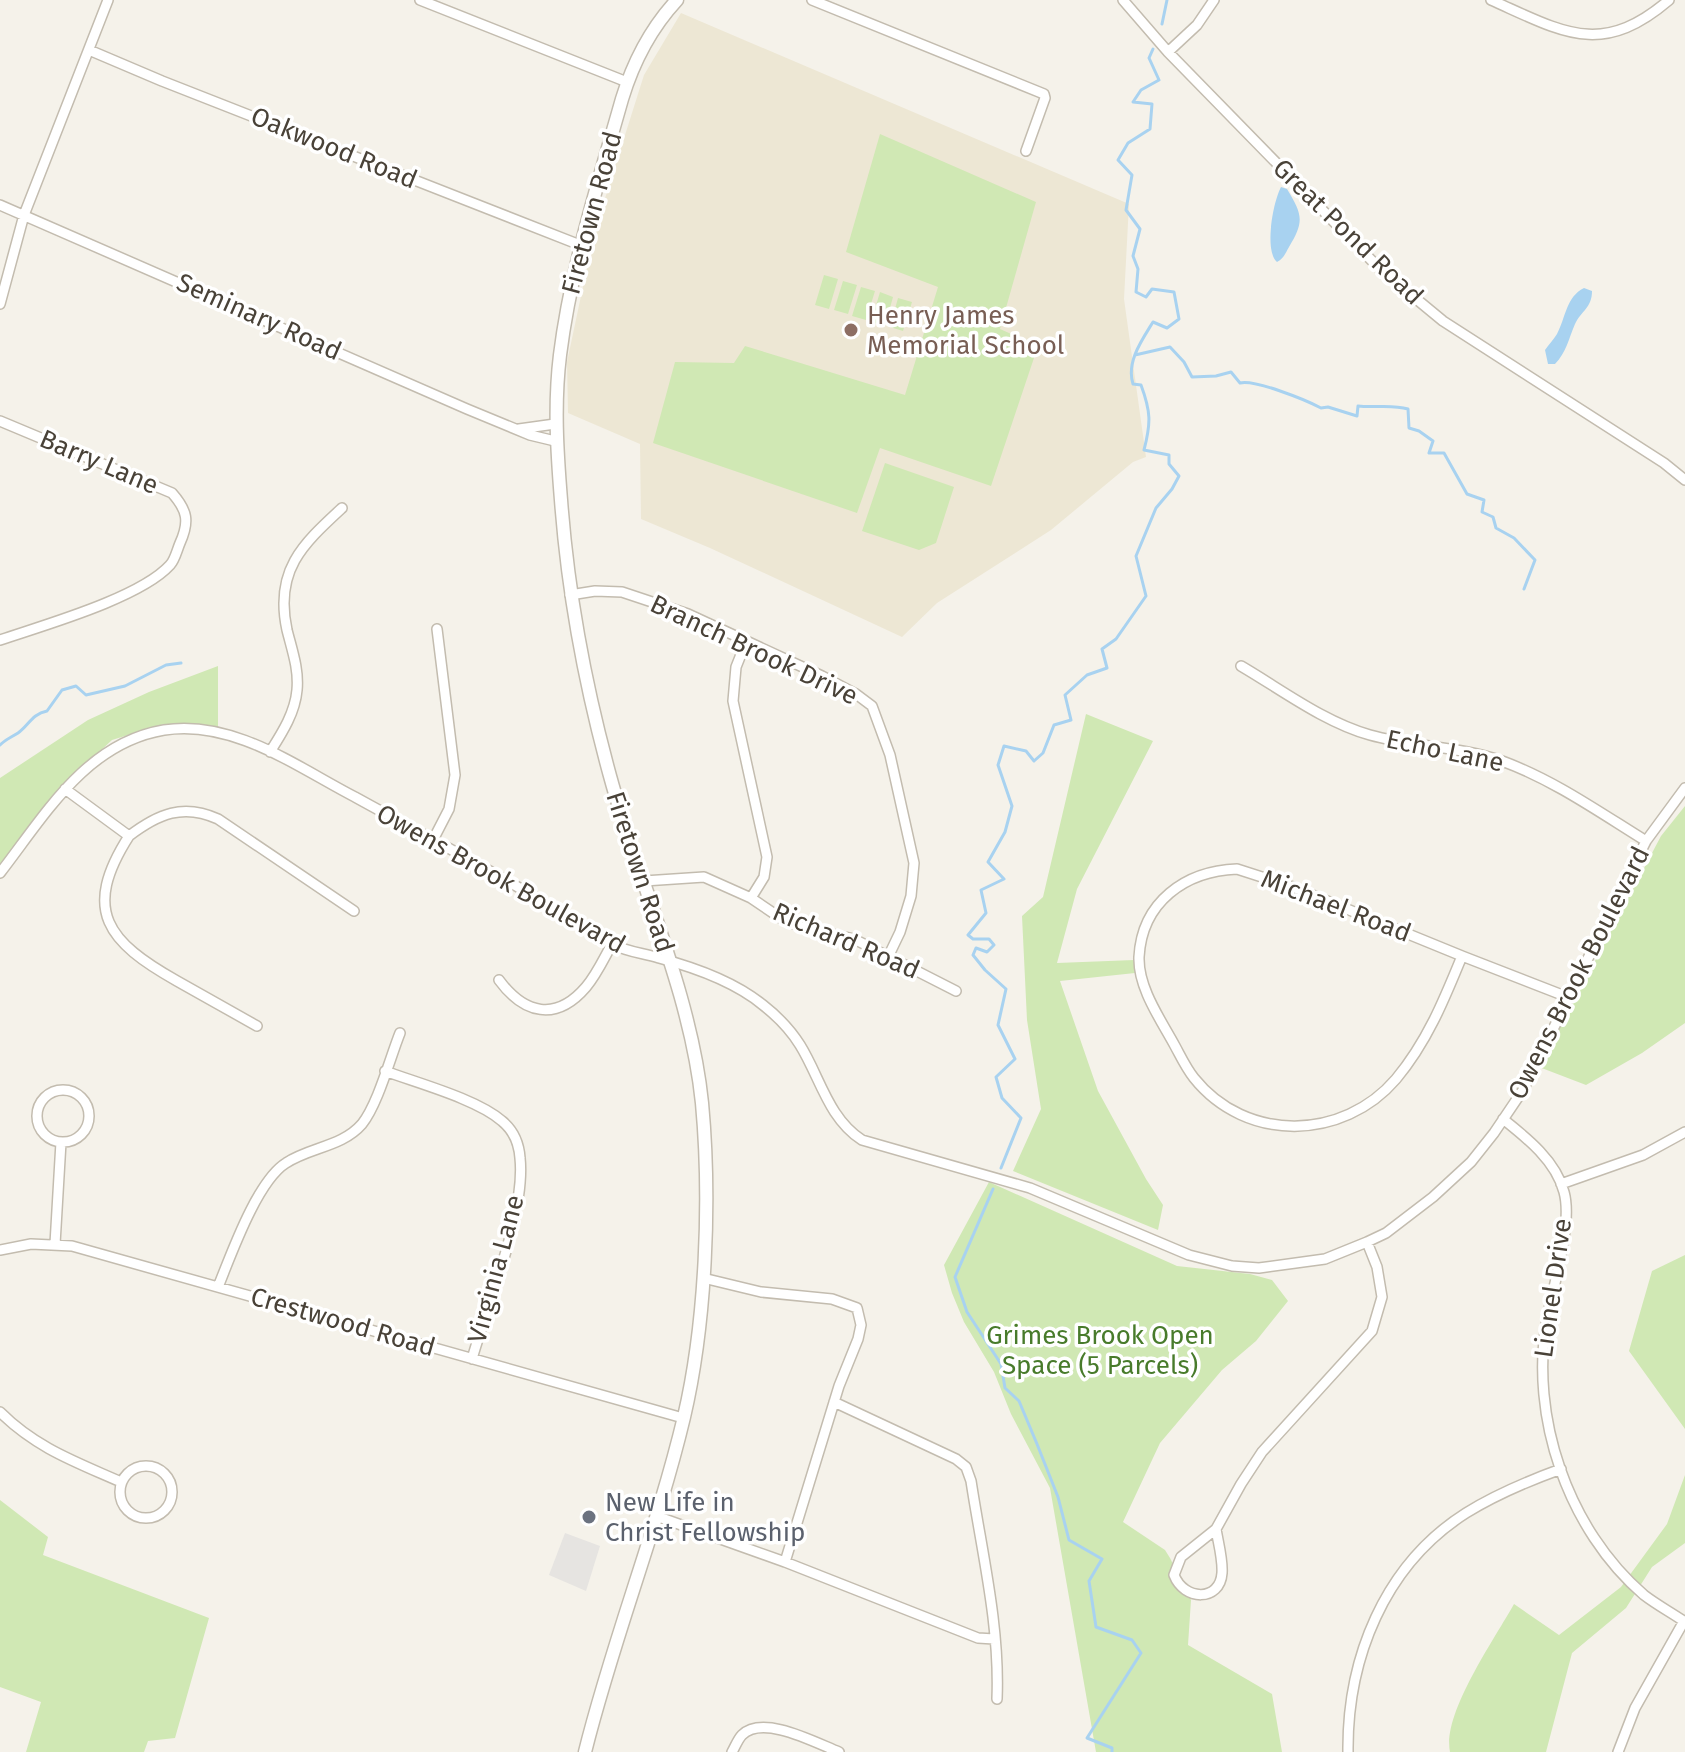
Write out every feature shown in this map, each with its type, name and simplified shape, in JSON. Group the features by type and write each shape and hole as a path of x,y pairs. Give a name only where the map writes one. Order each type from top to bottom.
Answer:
{"street":[{"path":"0,304 24,215 108,0"},
{"path":"420,0 627,82"},
{"name":"Firetown Road","path":"585,1752 683,1418 696,1347 703,1278 705,1196 702,1104 689,1032 611,780 578,648 570,595 555,424 560,356 580,245 627,82 659,21 677,0"},
{"path":"812,0 1044,94 1026,151"},
{"name":"Great Pond Road","path":"1123,0 1168,52 1336,226 1399,286 1443,321 1664,463 1685,480"},
{"path":"1168,52 1197,25 1214,0"},
{"path":"1491,0 1565,32 1596,35 1616,33 1633,26 1669,0"},
{"name":"Oakwood Road","path":"89,50 580,245"},
{"name":"Seminary Road","path":"0,205 403,381 530,435 555,441"},
{"name":"Barry Lane","path":"0,421 172,493 185,507 186,531 171,564 136,589 77,614 0,640"},
{"path":"519,429 555,424"},
{"path":"270,752 288,722 297,690 297,664 285,614 286,587 291,570 305,543 342,508"},
{"name":"Branch Brook Drive","path":"570,595 579,592 622,592 688,614 856,694 872,706 881,724 914,863 911,896 889,955"},
{"path":"433,840 449,809 455,775 437,629"},
{"path":"746,642 736,667 733,701 767,857 764,877 751,898"},
{"name":"Echo Lane","path":"1241,666 1351,729 1391,740 1480,755 1516,767 1555,784 1646,841"},
{"name":"Owens Brook Boulevard","path":"0,873 65,789 92,762 113,748 137,737 189,728 241,739 433,840 612,944 668,961 740,990 762,1003 787,1026 801,1046 829,1103 851,1133 862,1140 1030,1188 1189,1255 1232,1266 1259,1268 1325,1259 1386,1233 1433,1197 1471,1162 1523,1090 1646,841 1685,788"},
{"path":"65,789 129,836"},
{"path":"257,1026 155,968 121,943 107,916 104,899 112,863 129,836 162,814 179,810 206,814 354,911"},
{"name":"Michael Road","path":"1462,956 1430,1032 1395,1080 1365,1107 1331,1122 1302,1127 1282,1127 1247,1118 1207,1091 1186,1066 1158,1015 1139,960 1148,920 1157,903 1167,893 1184,882 1215,870 1237,869 1293,887 1570,998"},
{"name":"Richard Road","path":"644,881 704,877 751,898 791,923 854,939 956,991"},
{"path":"499,980 515,1000 539,1010 553,1009 578,995 588,984 612,944"},
{"path":"218,1287 237,1238 270,1179 285,1163 344,1139 359,1127 372,1107 400,1033"},
{"name":"Virginia Lane","path":"385,1071 490,1112 508,1127 518,1146 520,1171 508,1240 472,1359"},
{"path":"61,1090 84,1100 89,1116 84,1132 77,1138 61,1142 53,1140 40,1128 38,1112 46,1097 61,1090"},
{"name":"Lionel Drive","path":"1503,1119 1549,1162 1565,1194 1566,1218 1546,1322 1541,1367 1544,1414 1561,1469 1598,1542 1613,1561 1645,1595 1684,1622"},
{"path":"1561,1184 1643,1155 1685,1132"},
{"path":"55,1244 61,1142"},
{"path":"1216,1529 1222,1573 1219,1583 1205,1594 1195,1595 1184,1591 1174,1575 1181,1557 1216,1529 1262,1452 1372,1331 1382,1297 1377,1267 1367,1242"},
{"name":"Crestwood Road","path":"0,1250 31,1244 72,1246 683,1418"},
{"path":"703,1278 761,1292 832,1299 857,1308 861,1325 858,1339 834,1402 785,1562"},
{"path":"834,1402 940,1451 966,1467 993,1614 997,1699"},
{"path":"0,1412 21,1432 46,1449 121,1482"},
{"path":"133,1468 160,1469 171,1484 171,1502 158,1515 141,1518 125,1508 121,1500 121,1482 133,1468"},
{"path":"1348,1752 1355,1670 1374,1621 1395,1585 1424,1547 1466,1513 1523,1483 1561,1469"},
{"path":"656,1516 785,1562 978,1638 994,1639"},
{"path":"1618,1752 1635,1708 1684,1622"},
{"path":"732,1752 742,1734 754,1729 776,1727 839,1752"}],"shaded area":[{"name":"Henry James Memorial School","path":"681,13 1129,204 1124,299 1146,457 1133,462 1051,530 937,603 902,637 641,519 640,444 568,413 567,362 595,230 644,75"},
{"path":"565,1533 600,1546 586,1591 549,1575"}],"green space":[{"path":"880,134 1036,202 1000,329 1038,346 991,486 880,448 857,513 653,443 675,362 734,363 745,346 905,395 938,287 846,252"},
{"path":"824,275 838,279 829,309 815,305"},
{"path":"843,281 857,285 848,314 834,310"},
{"path":"861,287 875,291 866,320 852,316"},
{"path":"880,292 893,297 885,326 871,322"},
{"path":"898,298 912,302 903,331 890,327"},
{"path":"885,463 954,487 936,543 919,550 862,531"},
{"path":"218,666 218,728 164,724 112,740 65,784 0,865 0,778 88,720 149,692"},
{"path":"1086,714 1153,741 1077,889 1057,963 1134,960 1135,973 1060,981 1098,1091 1163,1205 1158,1230 1013,1171 1041,1109 1027,1020 1022,916 1043,897"},
{"path":"1685,806 1685,1023 1642,1053 1586,1085 1539,1067 1661,836"},
{"name":"Grimes Brook Open Space (5 Parcels)","path":"989,1182 1177,1266 1250,1274 1272,1280 1288,1301 1256,1341 1222,1370 1160,1443 1123,1522 1165,1550 1170,1558 1191,1600 1188,1645 1272,1694 1282,1752 1096,1752 1050,1488 1011,1414 994,1372 964,1322 944,1265"},
{"path":"1685,1255 1685,1429 1629,1351 1652,1271"},
{"path":"1685,1475 1685,1543 1652,1567 1626,1608 1572,1653 1546,1752 1450,1752 1450,1736 1461,1698 1514,1604 1559,1635 1621,1587 1667,1524"},
{"path":"0,1500 48,1537 43,1555 209,1618 175,1738 148,1741 144,1752 26,1752 41,1702 0,1687"}],"water":[{"path":"1281,187 1287,189 1300,218 1294,238 1277,262 1270,237"},
{"path":"1584,288 1592,291 1590,302 1575,324 1562,355 1555,364 1548,364 1545,350 1557,334 1573,297"}],"waterway":[{"path":"1162,24 1167,0"},
{"path":"1001,1168 1021,1118 1002,1098 996,1077 1015,1059 998,1025 1006,989 973,955 976,948 987,952 994,945 989,939 973,939 968,935 986,913 981,890 1004,879 988,862 1005,832 1012,806 998,765 1004,746 1026,751 1034,761 1043,753 1054,725 1071,720 1065,695 1087,675 1107,668 1102,649 1116,639 1146,596 1136,556 1156,508 1179,476 1169,464 1169,455 1144,450 1149,425 1147,403 1141,385 1133,384 1131,376 1136,352 1153,322 1167,328 1179,319 1174,292 1152,289 1146,297 1136,292 1138,269 1133,256 1140,229 1126,210 1132,175 1118,160 1128,143 1150,129 1152,104 1133,102 1141,90 1159,80 1149,58 1153,49"},
{"path":"1135,355 1170,347 1184,362 1192,377 1231,372 1240,383 1268,387 1321,408 1328,407 1357,416 1358,406 1408,409 1409,428 1433,441 1429,453 1444,453 1467,494 1484,500 1482,512 1493,517 1496,528 1514,538 1535,560 1524,589"},
{"path":"0,745 47,711 62,690 76,686 86,695 125,686 166,665 181,663"},
{"path":"993,1189 955,1277 967,1312 1001,1364 1005,1388 1019,1401 1058,1497 1069,1540 1102,1559 1089,1581 1096,1627 1132,1640 1141,1653 1087,1738 1112,1748 1112,1752"}],"place":[{"name":"Henry James Memorial School","path":"851,330"},
{"name":"New Life in Christ Fellowship","path":"589,1517"}]}
